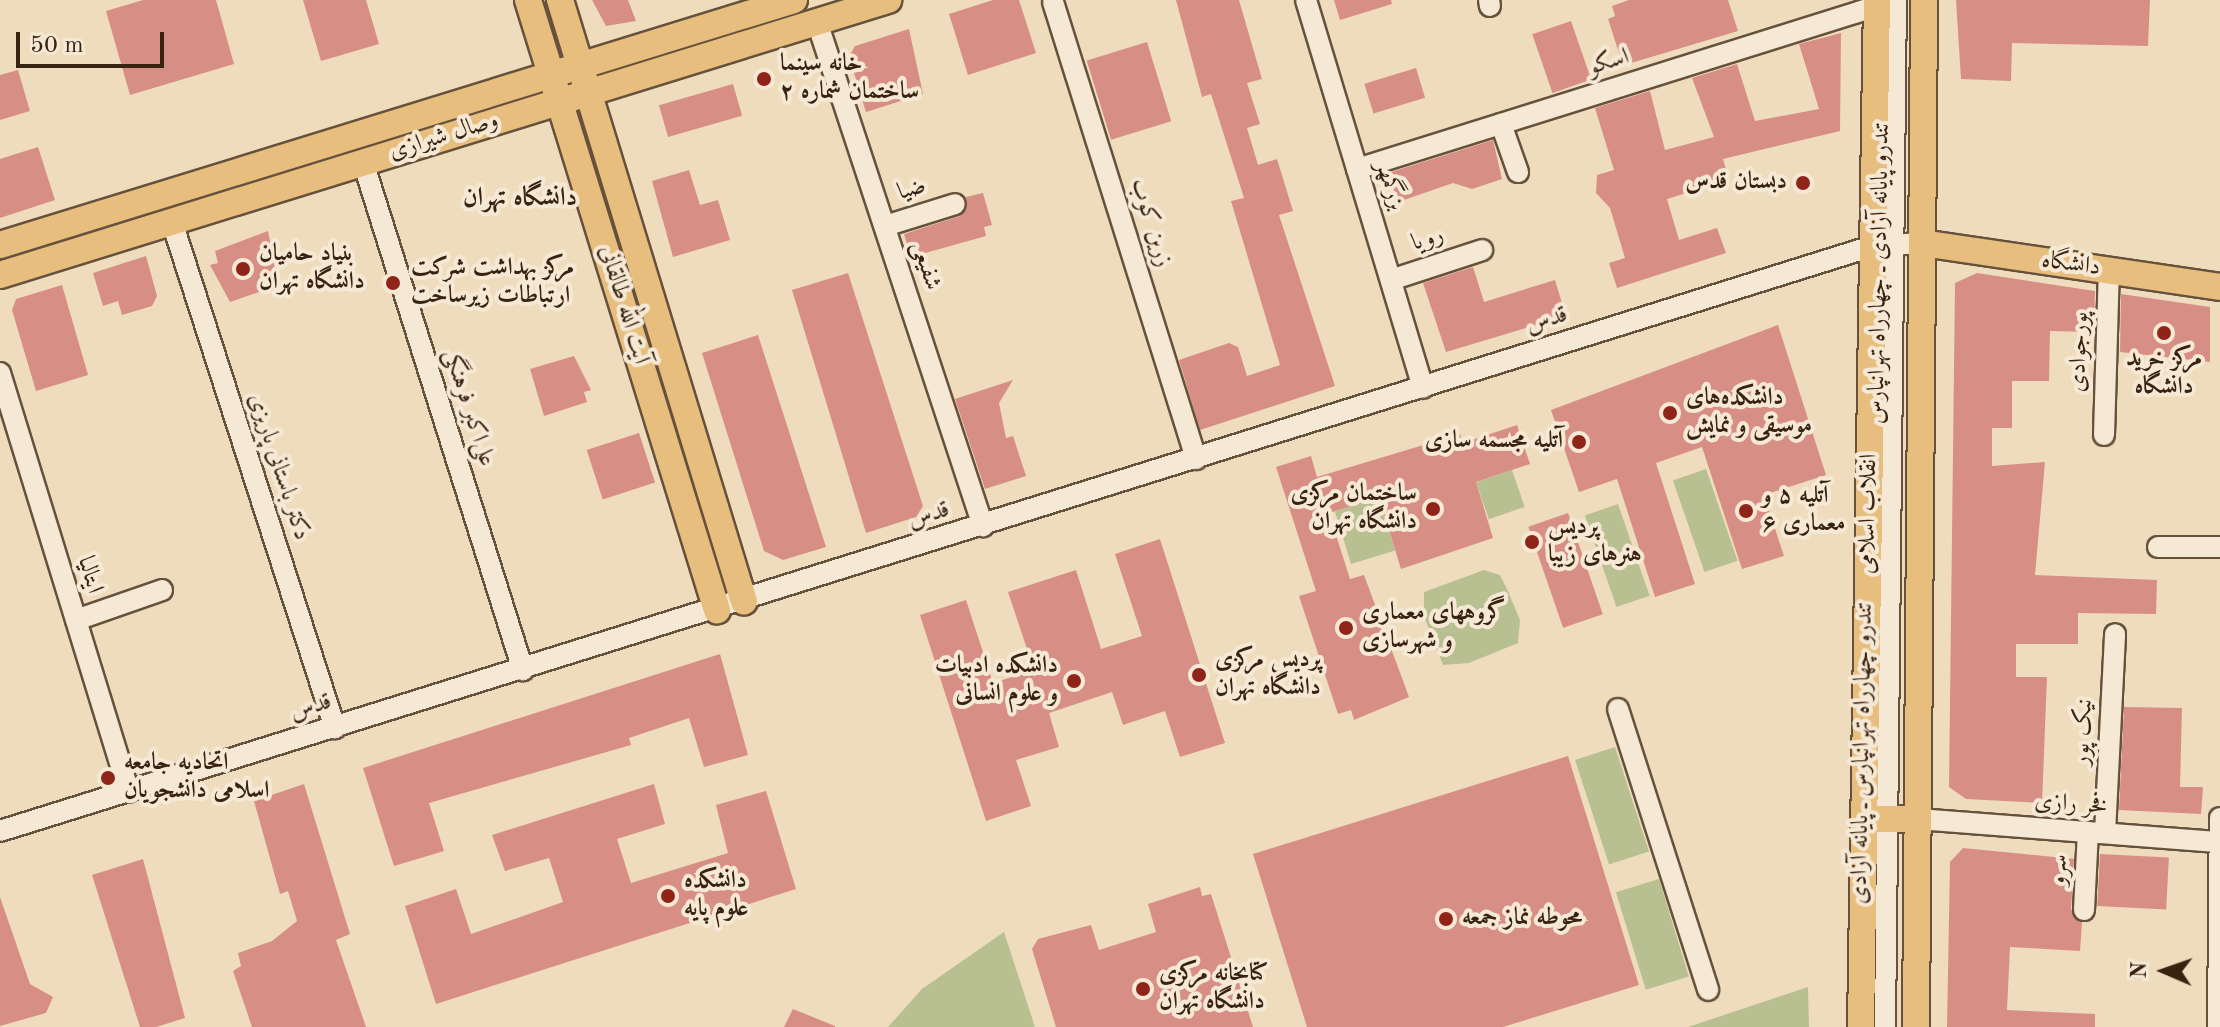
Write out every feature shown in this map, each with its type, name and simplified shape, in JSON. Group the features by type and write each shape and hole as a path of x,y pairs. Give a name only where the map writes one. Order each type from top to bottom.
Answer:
{"main road":[{"name":"آیت الله طالقانی","path":"528,0 717,610"},
{"name":"آیت الله طالقانی","path":"560,0 744,602"},
{"name":"وصال شیرازی","path":"0,245 552,75 760,5 794,0"},
{"name":"وصال شیرازی","path":"0,275 588,92 813,11 888,0"},
{"name":"انقلاب اسلامی","path":"1861,1027 1893,819 1899,243 1924,0"},
{"name":"انقلاب اسلامی","path":"1883,2 1899,243 1893,819 1916,1027"},
{"path":"355,136 363,162"},
{"path":"163,194 172,222"},
{"name":"دانشگاه","path":"1899,243 2220,287"}],"street":[{"name":"بزرگمهر","path":"1306,0 1423,388"},
{"name":"تندرو پایانه آزادی ـ چهارراه تهرانپارس","path":"1899,243 1910,0"},
{"name":"زرین کوب","path":"1053,2 1196,459"},
{"name":"اسکو","path":"1357,169 1883,2"},
{"name":"شفیعی","path":"813,11 983,526"},
{"path":"1501,124 1518,172"},
{"name":"علی‌اکبر فرهنگی","path":"363,162 523,670"},
{"name":"ضیا","path":"885,226 955,204"},
{"name":"دکتر باستانی پاریزی","path":"172,222 335,728"},
{"name":"قدس","path":"0,831 1899,243"},
{"name":"رویا","path":"1391,280 1482,250"},
{"name":"پورجوادی","path":"2104,435 2109,271"},
{"name":"ایتالیا","path":"0,373 129,792"},
{"path":"2158,547 2220,547"},
{"path":"76,620 162,590"},
{"name":"نیک پور","path":"2096,833 2115,634"},
{"path":"1618,709 1708,990"},
{"path":"2218,1027 2220,818"},
{"path":"1893,819 1898,1027"},
{"name":"فخر رازی","path":"1893,819 2220,842"},
{"name":"تندرو چهارراه تهرانپارس ـ پایانه آزادی","path":"1885,1027 1893,819"},
{"name":"سرو","path":"2084,910 2096,833"}],"green space":[{"path":"1706,469 1738,561 1704,572 1673,480"},
{"path":"1512,470 1525,507 1489,519 1476,482"},
{"path":"1379,498 1395,551 1351,564 1335,511"},
{"path":"1618,504 1650,596 1616,607 1585,515"},
{"path":"1484,570 1500,575 1507,589 1520,620 1518,643 1469,663 1443,665 1424,616 1424,592"},
{"path":"1615,747 1649,852 1609,865 1575,760"},
{"path":"1659,879 1689,977 1646,990 1616,892"},
{"path":"1004,932 1035,1027 888,1027 922,989"},
{"path":"1808,987 1809,1027 1688,1027"}],"building":[{"path":"143,0 216,0 234,64 130,95 106,11"},
{"path":"303,0 366,0 379,44 321,61"},
{"path":"592,0 628,0 636,21 606,26"},
{"path":"993,0 1019,0 1036,53 968,75 949,14"},
{"path":"1176,0 1239,0 1262,79 1247,83 1260,124 1247,128 1258,165 1277,159 1293,211 1279,215 1335,386 1200,430 1179,360 1229,343 1238,347 1247,376 1280,365 1231,201 1244,198 1211,94 1202,97"},
{"path":"1334,0 1391,0 1392,4 1340,20"},
{"path":"1629,0 1728,0 1738,31 1631,63 1628,54 1620,56 1608,19 1615,16 1612,6"},
{"path":"1956,0 2150,0 2148,46 2012,43 2011,81 1961,79"},
{"path":"1571,21 1591,80 1552,93 1532,34"},
{"path":"909,29 923,94 866,112 849,57 855,46"},
{"path":"1841,33 1840,131 1723,159 1729,180 1667,199 1679,240 1717,228 1726,253 1617,288 1609,263 1625,258 1610,208 1596,193 1597,175 1614,170 1595,108 1650,91 1665,150 1714,137 1692,78 1737,64 1755,121 1819,109 1799,44"},
{"path":"1147,42 1171,121 1111,140 1087,60"},
{"path":"1416,68 1425,98 1373,113 1364,84"},
{"path":"18,70 30,111 0,120 0,75"},
{"path":"733,84 742,116 668,137 659,105"},
{"path":"1493,140 1502,179 1472,189 1453,183 1398,202 1388,173"},
{"path":"38,147 55,200 0,218 0,159"},
{"path":"689,170 700,205 718,200 730,240 673,257 652,181"},
{"path":"983,193 992,225 984,227 986,236 911,257 904,234 960,216 966,197"},
{"name":"بنیاد حامیان دانشگاه تهران","path":"268,231 276,274 261,279 265,290 230,302 210,265 218,263 215,251"},
{"path":"146,256 157,296 152,306 122,315 118,301 103,306 93,273"},
{"path":"1473,267 1484,302 1555,280 1566,316 1446,352 1423,283"},
{"path":"848,273 923,506 916,517 866,533 792,290"},
{"path":"1977,273 2095,291 2094,332 2050,331 2049,381 2012,381 2012,428 1992,428 1992,466 2045,462 2035,575 2157,580 2156,614 2078,613 2078,644 2016,644 2016,677 2047,677 2042,803 1966,799 1949,787 1955,283"},
{"path":"62,285 88,375 36,391 12,310 16,299"},
{"name":"مرکز خرید دانشگاه","path":"2121,294 2210,307 2210,362 2120,352"},
{"path":"1778,325 1826,475 1764,495 1784,556 1742,569 1702,447 1656,463 1695,584 1655,597 1617,479 1579,492 1551,410"},
{"path":"758,335 826,547 783,560 764,551 702,353"},
{"path":"574,356 591,390 584,392 587,402 544,416 530,369"},
{"path":"1013,380 999,403 1006,438 1013,436 1026,476 985,489 955,399"},
{"path":"1517,425 1530,464 1476,482 1493,538 1401,569 1379,498 1329,513 1350,579 1364,575 1409,697 1354,720 1351,710 1338,714 1299,596 1316,591 1276,467 1311,456 1317,477 1460,434 1463,443"},
{"path":"639,433 655,482 603,499 587,450"},
{"path":"1568,513 1603,614 1563,628 1528,527"},
{"name":"دانشکده ادبیات و علوم انسانی","path":"1160,539 1225,743 1180,757 1165,711 1123,725 1112,692 1049,713 1059,747 1016,760 1031,806 986,821 920,615 966,600 993,683 1034,670 1008,592 1076,570 1101,649 1142,636 1115,554"},
{"path":"720,654 748,755 704,767 689,718 629,738 631,745 429,803 444,851 394,866 363,768"},
{"path":"2124,707 2182,708 2180,787 2203,787 2201,814 2119,810"},
{"name":"محوطه نماز جمعه","path":"1568,756 1639,985 1503,1027 1307,1027 1253,854"},
{"path":"304,784 350,934 336,940 366,1027 252,1027 233,971 241,966 238,953 272,941 297,921 288,891 280,894 254,801"},
{"name":"دانشکده علوم پایه","path":"654,784 665,824 617,839 631,883 728,853 716,805 766,791 796,889 436,1004 405,906 456,889 471,934 563,902 549,858 505,871 492,835"},
{"path":"1963,848 2074,859 2071,909 2082,923 2080,951 2010,947 2007,1010 2095,1014 2095,1027 1947,1027 1950,862"},
{"path":"2100,854 2169,858 2166,910 2097,906"},
{"path":"143,859 185,1018 156,1027 140,1027 92,875"},
{"name":"کتابخانه مرکزی دانشگاه تهران","path":"1200,887 1202,896 1211,894 1253,1027 1056,1027 1032,949 1038,939 1091,925 1099,950 1156,932 1148,904"},
{"path":"0,897 30,984 53,997 46,1013 0,1026"},
{"path":"793,1009 835,1026 835,1027 784,1027"}],"place":[{"name":"خانه سینما ساختمان شماره ۲","path":"764,79"},
{"name":"دبستان قدس","path":"1803,183"},
{"name":"بنیاد حامیان دانشگاه تهران","path":"243,269"},
{"name":"مرکز بهداشت شرکت ارتباطات زیرساخت","path":"393,283"},
{"name":"مرکز خرید دانشگاه","path":"2164,333"},
{"name":"دانشکده‌های موسیقی و نمایش","path":"1670,413"},
{"name":"آتلیه مجسمه سازی","path":"1579,442"},
{"name":"ساختمان مرکزی دانشگاه تهران","path":"1433,509"},
{"name":"آتلیه ۵ و ۶ معماری","path":"1746,511"},
{"name":"پردیس هنرهای زیبا","path":"1532,542"},
{"name":"گروههای معماری و شهرسازی","path":"1346,628"},
{"name":"پردیس مرکزی دانشگاه‌ تهران","path":"1199,675"},
{"name":"دانشکده ادبیات و علوم انسانی","path":"1074,681"},
{"name":"اتحادیه جامعه اسلامی دانشجویان","path":"108,778"},
{"name":"دانشکده علوم پایه","path":"668,896"},
{"name":"محوطه نماز جمعه","path":"1446,919"},
{"name":"کتابخانه مرکزی دانشگاه تهران","path":"1143,989"}],"district":[{"name":"دانشگاه تهران","path":"520,199"}]}
